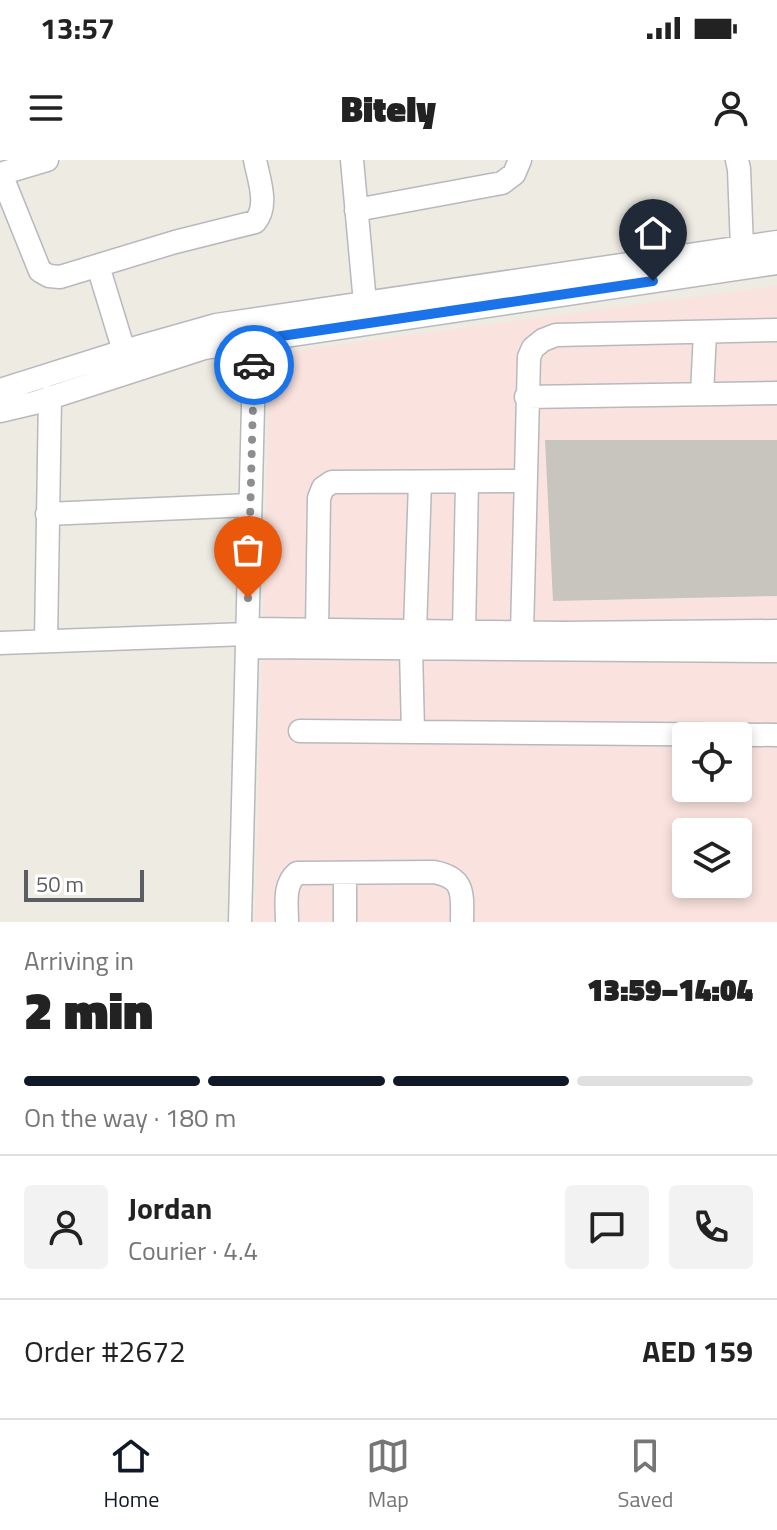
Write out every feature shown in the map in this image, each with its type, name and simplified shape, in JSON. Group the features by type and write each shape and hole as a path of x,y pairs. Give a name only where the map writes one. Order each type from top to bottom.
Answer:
{"street":[{"path":"47,160 1,174 40,271 60,277 175,242 255,222 262,215 263,201 255,160"},
{"path":"352,160 365,303"},
{"path":"356,210 502,183 514,174 520,160"},
{"path":"737,160 742,248"},
{"path":"0,411 255,330 365,303 777,242"},
{"path":"0,390 183,333 255,330 777,263"},
{"path":"98,266 124,351"},
{"path":"240,922 255,330"},
{"path":"522,633 526,397 529,357 533,348 556,335 777,330"},
{"path":"702,394 705,332"},
{"path":"526,397 777,393"},
{"path":"46,641 50,397"},
{"path":"317,630 319,498 323,488 332,482 525,481"},
{"path":"413,732 413,640 420,482"},
{"path":"464,632 467,482"},
{"path":"47,514 250,505"},
{"path":"247,637 317,630 413,640 464,632 777,631"},
{"path":"0,643 247,637 777,651"},
{"path":"300,731 777,735"},
{"path":"287,922 287,892 290,879 297,873 434,872 449,875 458,884 462,896 462,922"},
{"path":"345,874 345,922"}],"shaded area":[{"path":"777,286 777,922 255,922 270,354"}],"building":[{"path":"545,440 777,440 777,596 553,601"}],"way so far":[{"path":"248,598 254,365"}],"route":[{"path":"254,365 254,340 653,281"}]}
